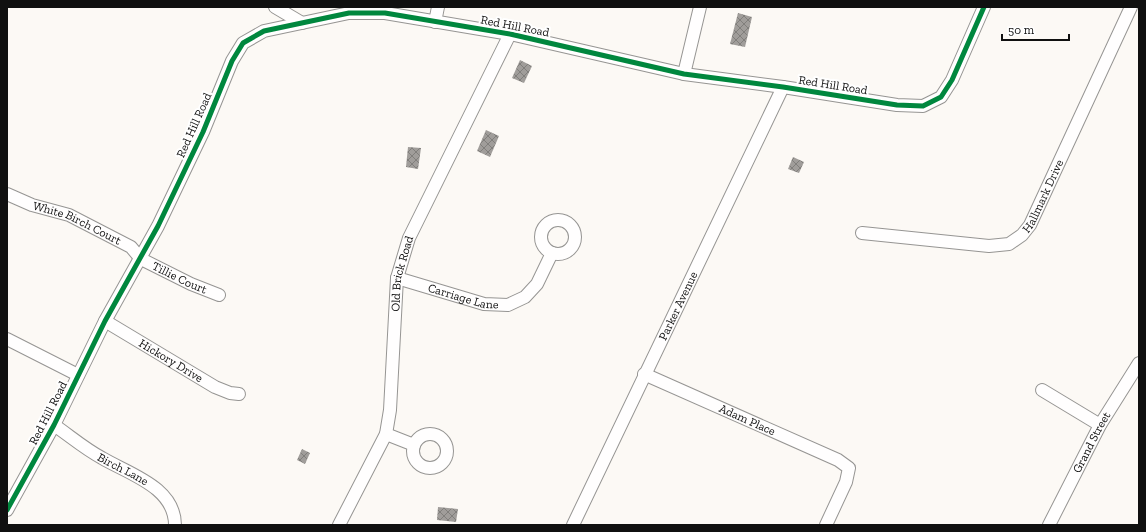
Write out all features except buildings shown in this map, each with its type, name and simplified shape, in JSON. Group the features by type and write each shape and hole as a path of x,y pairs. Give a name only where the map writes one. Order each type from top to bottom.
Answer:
{"street":[{"path":"275,7 302,23"},
{"path":"435,22 438,7"},
{"path":"684,74 700,7"},
{"name":"Red Hill Road","path":"7,510 54,425 105,321 141,259 200,138 232,61 244,43 264,30 349,13 386,13 510,34 684,74 782,87 896,105 923,106 941,96 952,80 984,7"},
{"name":"Hallmark Drive","path":"862,233 989,246 1009,244 1022,236 1030,225 1047,190 1131,7"},
{"name":"Old Brick Road","path":"339,525 386,434 390,410 397,278 409,238 510,34"},
{"name":"Parker Avenue","path":"573,525 782,87"},
{"name":"White Birch Court","path":"7,194 32,204 69,215 131,247 141,259"},
{"name":"Carriage Lane","path":"397,278 484,304 508,305 525,297 537,284 552,253"},
{"name":"Tillie Court","path":"141,259 191,284 219,295"},
{"name":"Hickory Drive","path":"105,321 216,387 230,394 240,394"},
{"path":"7,339 78,375"},
{"name":"Grand Street","path":"1049,525 1100,425 1139,363"},
{"name":"Adam Place","path":"644,374 838,460 849,468 846,482 826,525"},
{"path":"1042,390 1100,425"},
{"name":"Birch Lane","path":"54,425 102,458 139,477 154,488 166,498 175,525"},
{"path":"386,434 414,445"}],"cycle path":[{"path":"7,510 54,425 105,321 158,226 203,132 232,61 243,43 264,31 349,13 385,13 510,34 684,74 783,87 897,105 923,106 941,97 952,80 984,7"}]}
